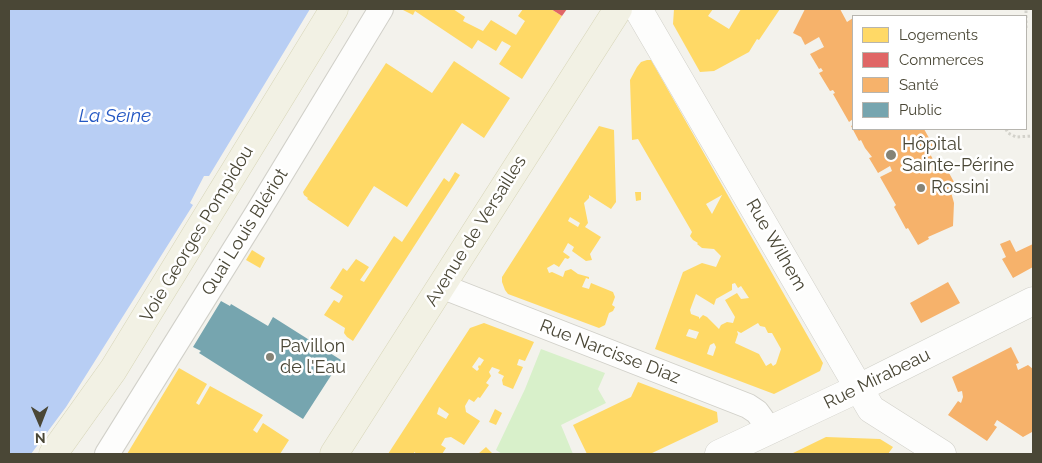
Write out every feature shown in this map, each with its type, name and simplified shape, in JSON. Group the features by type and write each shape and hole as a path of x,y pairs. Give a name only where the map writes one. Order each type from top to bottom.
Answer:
{"main road":[{"name":"Voie Georges Pompidou","path":"53,454 114,370 334,9"},
{"name":"Avenue de Versailles","path":"334,454 618,9"}],"street":[{"name":"Quai Louis Blériot","path":"107,454 262,206 381,9"},
{"name":"Rue Wilhem","path":"638,9 871,409 942,454"},
{"name":"Rue Narcisse Diaz","path":"440,286 748,406 757,412 770,430"},
{"name":"Rue Mirabeau","path":"719,454 859,388 1033,301"}],"path":[{"path":"1006,130 1008,133 1016,137 1033,136"}],"green space":[{"path":"541,349 605,373 598,389 606,403 561,425 573,454 502,454 496,450 525,389"}],"water":[{"name":"La Seine","path":"9,9 310,9 209,176 204,176 190,203 193,205 66,407 31,454 9,454"}],"building: Logements":[{"path":"401,9 453,9 465,17 463,21 483,31 491,20 516,35 525,21 518,16 523,9 551,9 562,16 522,79 499,64 511,46 502,41 496,51 478,40 472,49 415,11 413,15"},
{"path":"674,9 713,9 708,16 729,29 741,9 780,9 749,52 714,71 700,72 673,24"},
{"path":"651,60 823,363 820,371 774,394 655,349 683,272 702,263 716,267 721,256 714,249 702,248 693,240 690,236 692,232 638,139 632,140 630,80 641,62","holes":["722,195 712,214 706,204","735,283 738,288 741,286 749,298 741,299 737,293 725,300 735,317 733,323 727,322 721,325 719,329 707,317 703,315 699,319 699,317 691,314 690,310 696,294 714,305 716,299 732,290 732,284","758,323 760,326 765,327 768,333 772,333 781,349 776,364 773,366 771,363 766,366 759,354 735,343 737,331 741,333","689,329 699,332 696,339 686,336","714,343 716,347 713,356 707,354 710,345"]},
{"path":"454,61 510,98 484,138 462,123 407,207 374,186 348,227 307,199 303,192 386,63 432,93"},
{"path":"599,126 614,130 616,202 611,209 589,195 589,198 584,203 588,223 585,227 601,237 590,254 592,260 586,261 572,251 574,247 568,243 563,252 570,257 568,259 565,258 559,267 554,264 547,268 549,273 552,272 563,277 565,271 571,269 578,274 589,277 589,279 586,278 582,287 589,289 591,283 613,292 615,297 612,305 615,307 609,313 605,325 599,328 508,294 502,282 502,277","holes":["570,217 580,223 578,227 568,221"]},
{"path":"455,172 460,175 353,341 344,333 345,328 324,315 334,300 339,303 343,296 330,288 343,268 347,271 356,259 369,267 360,280 364,282 394,236 402,242 444,178 449,182"},
{"path":"635,192 641,192 641,200 636,201"},
{"path":"252,250 265,258 260,268 246,260"},
{"path":"484,323 534,342 525,361 519,359 517,365 523,367 513,389 503,385 502,380 504,376 498,373 500,370 492,367 489,372 491,376 486,383 489,385 480,398 478,397 474,402 469,399 465,406 466,412 480,421 464,445 451,437 445,438 441,445 446,448 442,454 417,454 414,452 414,454 388,454 470,328","holes":["479,357 484,360 479,365 477,371 472,367","439,407 449,414 446,419 437,414"]},
{"path":"179,368 207,384 196,403 199,405 210,386 263,415 253,430 257,433 263,423 289,440 280,454 127,454"},
{"path":"638,382 717,412 718,422 650,454 587,454 573,425 631,397"},
{"path":"495,409 502,413 496,425 489,422"},
{"path":"826,437 880,439 893,447 888,454 791,454"},
{"path":"486,447 493,454 478,454"}],"building: Commerces":[{"path":"551,9 567,9 562,16"}],"building: Santé":[{"path":"805,9 840,9 847,22 852,19 852,120 849,122 833,94 835,93 833,90 830,91 819,73 823,71 821,68 819,69 810,54 824,47 819,37 805,45 801,37 793,33"},
{"name":"Rossini","path":"853,130 925,130 934,147 928,150 937,167 944,164 954,182 949,185 954,203 953,226 928,237 929,239 918,245 908,228 906,229 894,207 896,205 880,177 892,171 890,166 878,173 869,158 872,157 861,140 859,141"},
{"path":"1010,240 1016,252 1033,244 1033,267 1013,278 1002,259 1006,257 1000,244"},
{"path":"948,282 960,303 921,323 910,303"},
{"path":"1011,347 1019,363 1016,364 1018,370 1028,365 1033,369 1032,432 1023,437 997,420 994,425 997,427 987,441 948,415 958,401 961,403 963,397 962,391 958,392 952,377"}],"building: Public":[{"name":"Pavillon de l'Eau","path":"221,301 230,306 231,304 268,326 273,317 341,360 303,419 199,353 201,351 193,347"}],"place":[{"name":"Hôpital Sainte-Périne","path":"891,155"},
{"name":"Rossini","path":"921,188"},
{"name":"Pavillon de l'Eau","path":"270,357"}]}
